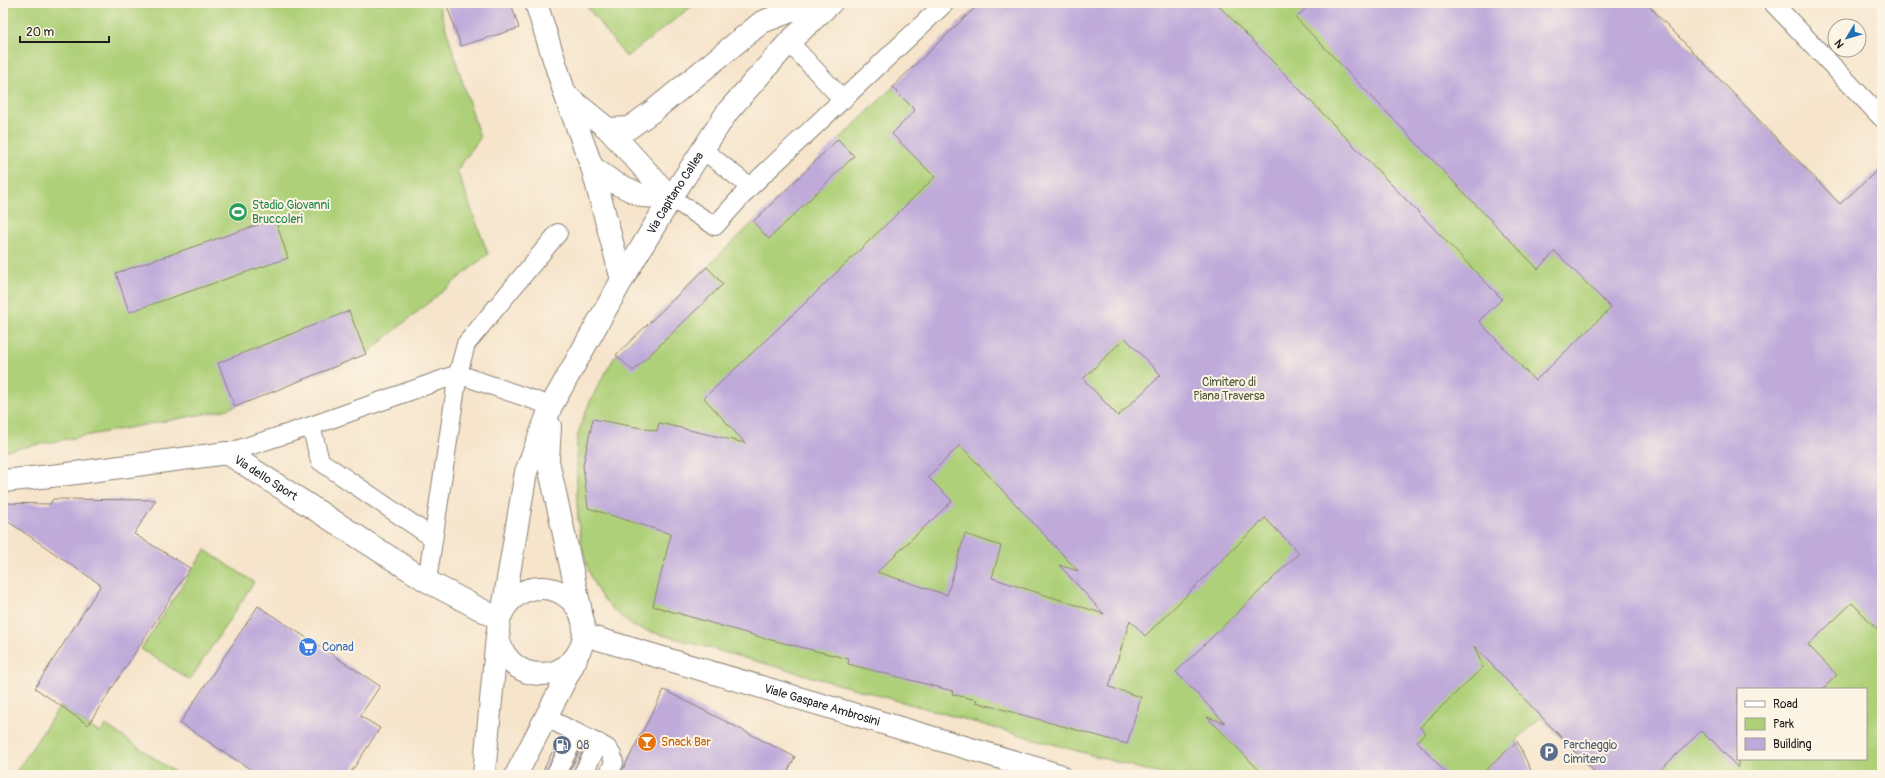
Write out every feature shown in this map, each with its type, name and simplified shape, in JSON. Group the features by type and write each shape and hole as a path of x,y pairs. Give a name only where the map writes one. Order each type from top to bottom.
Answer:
{"street":[{"path":"536,3 565,94 592,167 622,280"},
{"path":"608,129 629,128 653,111 762,22 813,3"},
{"name":"Via Capitano Callea","path":"500,618 526,472 551,406 622,280 671,198 728,111 789,42 831,3"},
{"path":"565,94 608,129 671,198"},
{"path":"592,167 613,182 643,196 671,198"},
{"path":"516,775 545,717 583,634 548,461 551,406"},
{"name":"Via dello Sport","path":"3,481 227,453 427,581 500,618"},
{"path":"484,775 500,618 511,599 522,592 534,588 547,587 560,591 570,598 579,608 583,634 574,659 563,668 550,673 536,674 523,671 511,663 503,652 498,639 500,618"},
{"name":"Viale Gaspare Ambrosini","path":"583,634 1059,775"}],"lane":[{"path":"671,198 715,226 750,187 945,3"},
{"path":"1773,3 1882,118"},
{"path":"789,42 842,100"},
{"path":"702,149 750,187"},
{"path":"427,581 458,374 466,344 558,233"},
{"path":"227,453 311,426 458,374 551,406"},
{"path":"311,426 320,461 433,538"},
{"path":"545,717 607,748 612,755 614,763 608,775"},
{"path":"555,775 577,733"},
{"path":"582,775 599,743"}],"green space":[{"name":"Stadio Giovanni Bruccoleri","path":"3,3 438,3 480,138 457,170 488,254 366,354 225,410 3,451"},
{"path":"584,3 696,3 626,57"},
{"name":"Cimitero di Piana Traversa","path":"980,3 1646,3 1882,247 1882,775 1597,775 1541,717 1517,740 1528,764 1525,775 1163,775 634,627 615,612 599,593 591,578 586,562 579,528 577,510 578,434 590,401 616,355"},
{"path":"205,550 254,582 190,680 141,649"},
{"path":"60,706 100,733 106,725 179,775 14,775"}],"building":[{"path":"446,3 511,3 519,28 461,46"},
{"name":"Cimitero di Piana Traversa","path":"980,3 1216,3 1502,299 1479,321 1535,381 1611,308 1555,251 1538,269 1296,18 1311,3 1646,3 1840,204 1882,166 1882,634 1852,603 1808,645 1837,675 1824,688 1737,688 1738,768 1711,739 1710,740 1701,731 1655,775 1597,775 1474,646 1483,667 1420,727 1425,733 1417,741 1448,775 1264,775 1207,717 1225,723 1176,672 1299,553 1265,518 1145,636 1130,620 1109,687 1141,697 1127,744 976,702 977,700 952,694 953,691 848,664 849,659 763,638 653,606 671,534 588,508 583,465 593,419 657,431 659,423 745,443 704,398 801,307 935,177 892,134 915,110 892,87","holes":["1125,338 1161,375 1118,416 1083,379","960,445 1078,571 1059,565 1104,614 992,578 1001,546 965,534 947,595 877,572 952,501 928,477"]},
{"path":"838,139 854,156 769,239 753,222"},
{"path":"275,219 288,258 129,312 116,273"},
{"path":"707,267 723,284 633,371 616,355"},
{"path":"349,311 366,354 235,407 218,363"},
{"path":"53,499 156,500 134,534 190,568 88,725 35,688 101,585 3,518 3,503 50,504"},
{"path":"258,606 380,686 360,716 380,728 349,775 259,775 180,723"},
{"path":"664,690 795,757 786,775 620,775"},
{"path":"559,738 562,739 545,775 541,775"},
{"path":"1517,741 1533,775 1481,775"},
{"path":"581,749 583,750 572,775 567,775"}],"place":[{"name":"Stadio Giovanni Bruccoleri","path":"238,212"},
{"name":"Conad","path":"308,647"},
{"name":"Snack Bar","path":"647,742"},
{"name":"Q8","path":"562,745"},
{"name":"Parcheggio Cimitero","path":"1549,752"}]}
